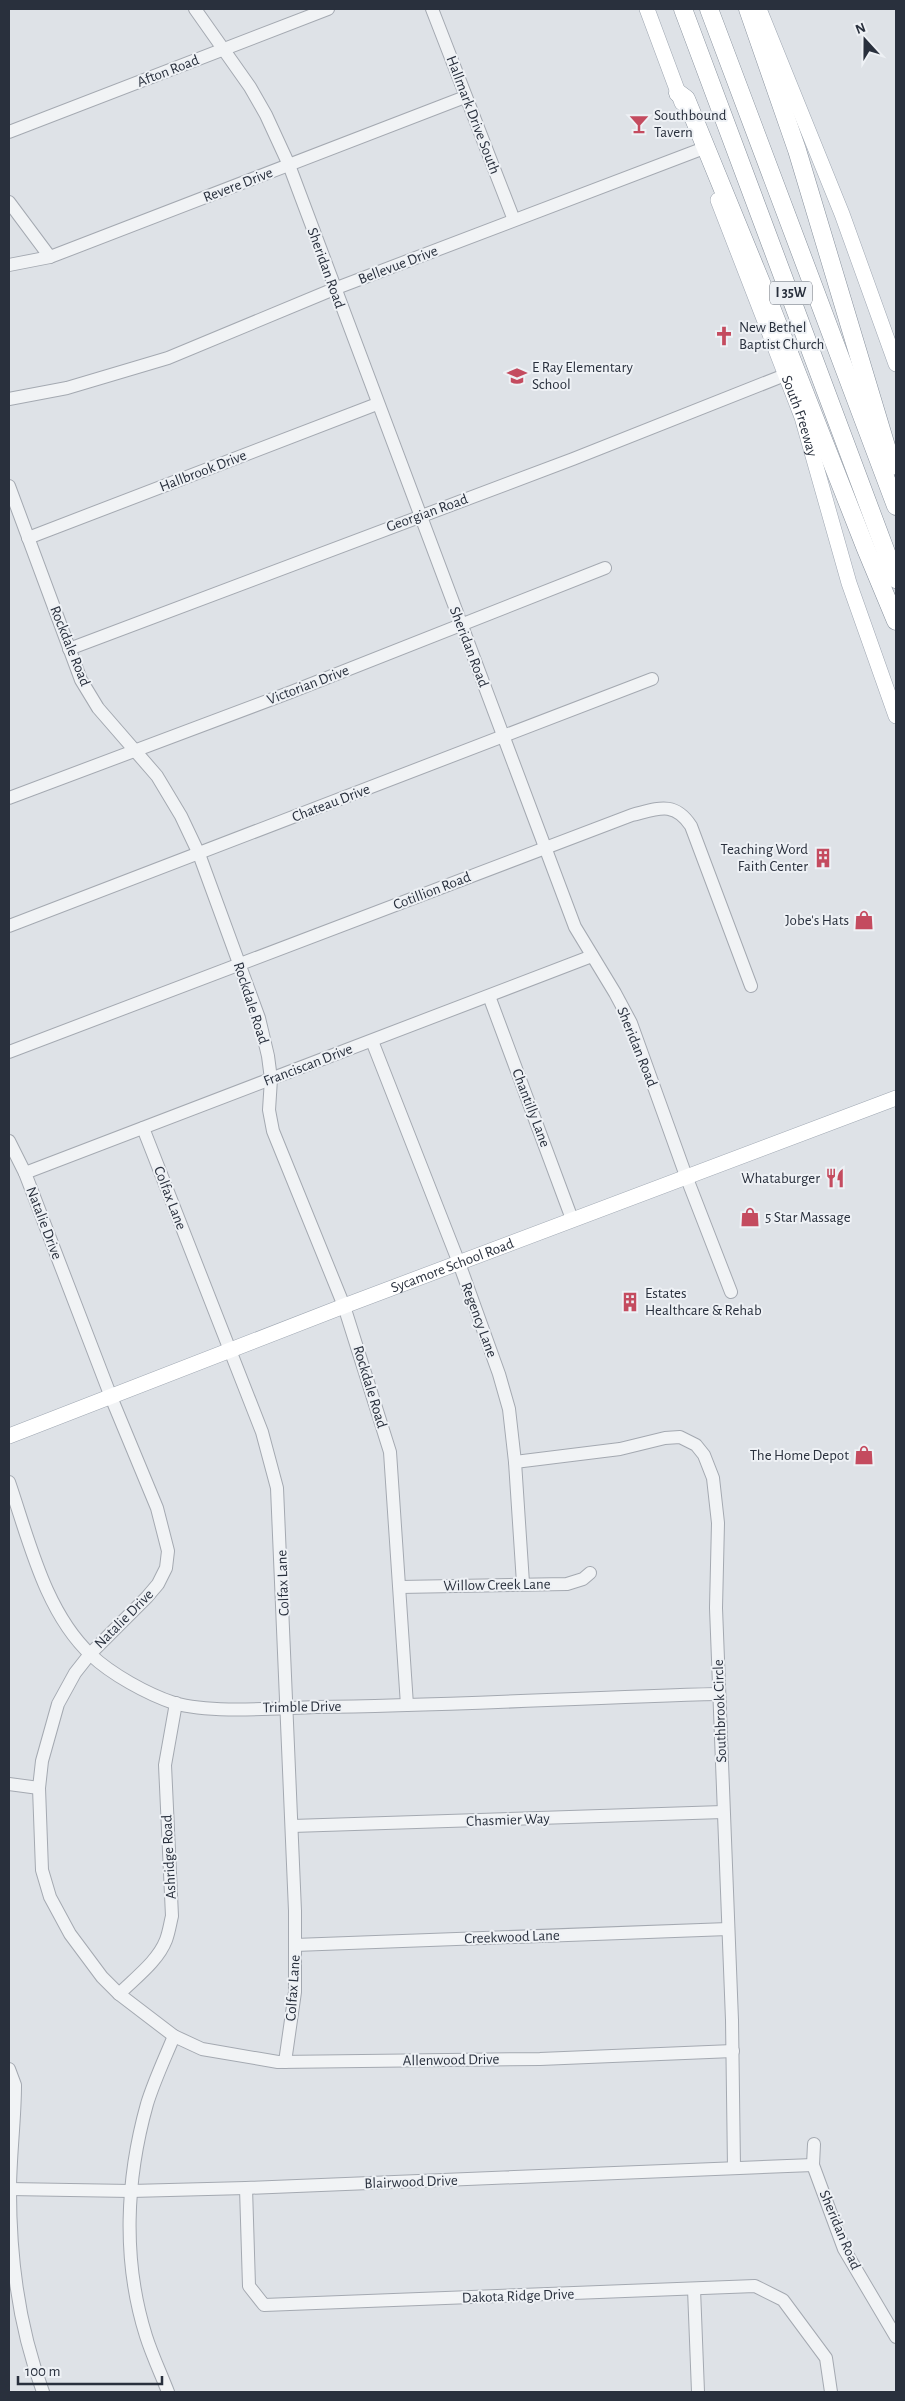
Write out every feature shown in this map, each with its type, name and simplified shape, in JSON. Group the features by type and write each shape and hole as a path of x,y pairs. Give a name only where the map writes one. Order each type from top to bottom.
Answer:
{"highway":[{"name":"I 35W","path":"683,9 896,579"},
{"name":"I 35W","path":"709,9 896,506"},
{"path":"748,9 797,150 882,430 896,486"},
{"path":"678,93 686,100 896,621"}],"main road":[{"name":"South Freeway","path":"647,9 699,150 802,416 857,608 896,716"},
{"path":"759,9 842,214 896,364"},
{"name":"Sycamore School Road","path":"9,1436 459,1262 896,1098"}],"street":[{"name":"Sheridan Road","path":"195,9 224,49 262,108 289,166 574,927 615,992 631,1024 686,1176 731,1292"},
{"name":"Afton Road","path":"9,132 328,9"},
{"name":"Hallmark Drive South","path":"432,9 514,220"},
{"name":"Revere Drive","path":"9,265 50,258 465,97"},
{"name":"Bellevue Drive","path":"9,399 75,385 168,358 334,289 699,150"},
{"path":"9,202 50,258"},
{"name":"Georgian Road","path":"69,649 573,459 785,375"},
{"name":"Hallbrook Drive","path":"28,538 377,404"},
{"name":"Rockdale Road","path":"9,486 69,649 89,695 157,776 181,816 199,854 259,1018 271,1079 269,1110 273,1131 344,1306 390,1452 407,1705"},
{"name":"Victorian Drive","path":"9,798 461,626 605,568"},
{"name":"Chateau Drive","path":"9,926 503,738 652,679"},
{"name":"Cotillion Road","path":"9,1052 632,815 662,808 671,808 684,815 702,851 751,986"},
{"name":"Franciscan Drive","path":"25,1173 592,956"},
{"name":"Chantilly Lane","path":"489,996 572,1219"},
{"name":"Regency Lane","path":"372,1041 459,1262 499,1374 509,1409 515,1462 523,1583"},
{"name":"Colfax Lane","path":"143,1128 262,1432 277,1488 288,1708 295,1945 295,1992 285,2062"},
{"name":"Natalie Drive","path":"9,1141 25,1173 111,1396 157,1508 168,1551 166,1568 158,1584 147,1598 90,1654 75,1673 58,1704 45,1743 39,1788 42,1870 50,1897 70,1934 102,1977 119,1994 174,2036"},
{"name":"Southbrook Circle","path":"515,1462 620,1449 666,1438 680,1437 696,1445 710,1466 717,1496 716,1608 732,2051 734,2167"},
{"name":"Trimble Drive","path":"9,1482 54,1602 75,1639 90,1654 130,1682 176,1703 209,1708 288,1708 719,1694"},
{"name":"Willow Creek Lane","path":"400,1587 523,1583 567,1584 583,1579 590,1573"},
{"name":"Ashridge Road","path":"119,1994 149,1965 159,1952 166,1940 172,1916 164,1765 176,1703"},
{"path":"9,1784 39,1788"},
{"name":"Chasmier Way","path":"292,1826 723,1812"},
{"name":"Creekwood Lane","path":"295,1945 728,1929"},
{"path":"168,2392 146,2335 135,2283 128,2236 136,2151 148,2102 174,2036"},
{"name":"Allenwood Drive","path":"174,2036 202,2049 285,2062 540,2058 732,2051"},
{"path":"9,2069 15,2084 9,2189 11,2237 17,2295 33,2367 43,2392"},
{"name":"Sheridan Road","path":"814,2144 813,2165 844,2249 896,2337"},
{"name":"Blairwood Drive","path":"9,2189 131,2190 246,2188 813,2165"},
{"name":"Dakota Ridge Drive","path":"246,2188 249,2286 264,2305 755,2286 782,2300 826,2358 831,2392"},
{"path":"694,2289 698,2392"}],"place":[{"name":"Southbound Tavern","path":"639,124"},
{"name":"New Bethel Baptist Church","path":"724,336"},
{"name":"E Ray Elementary School","path":"517,376"},
{"name":"Teaching Word Faith Center","path":"823,858"},
{"name":"Jobe's Hats","path":"864,920"},
{"name":"Whataburger","path":"835,1178"},
{"name":"5 Star Massage","path":"750,1217"},
{"name":"Estates Healthcare & Rehab","path":"630,1302"},
{"name":"The Home Depot","path":"864,1455"}]}
